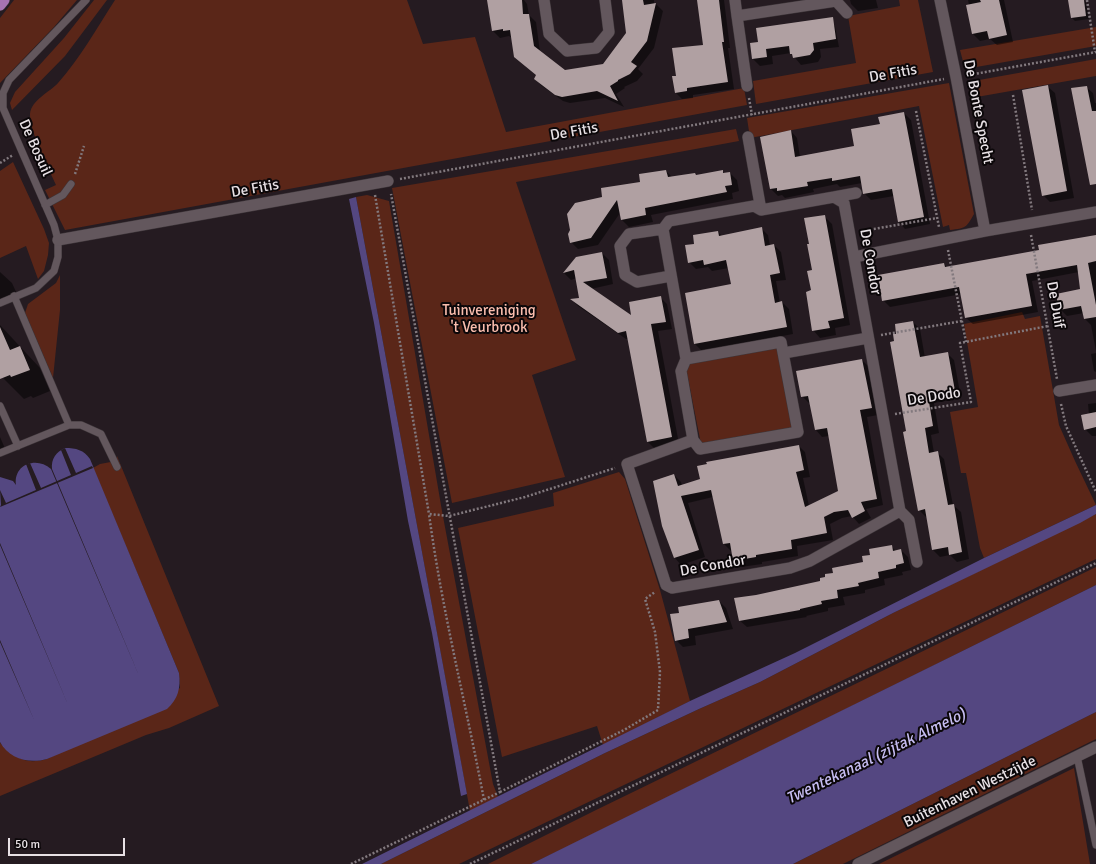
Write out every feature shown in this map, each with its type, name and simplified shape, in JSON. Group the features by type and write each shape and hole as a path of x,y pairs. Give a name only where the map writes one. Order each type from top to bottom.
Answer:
{"main road":[{"path":"0,5 4,0"}],"street":[{"path":"544,0 549,34 567,51 596,48 609,32 605,0"},
{"path":"735,0 747,86"},
{"name":"De Bonte Specht","path":"940,0 985,231"},
{"path":"737,16 836,1 847,13"},
{"path":"748,137 761,210"},
{"name":"De Fitis","path":"58,240 388,181"},
{"path":"671,276 637,282 625,275 620,246 629,234 663,229 669,221 754,206 761,210 856,193"},
{"name":"De Condor","path":"834,197 844,203 900,511 909,520 917,562"},
{"path":"854,256 1096,212"},
{"path":"663,229 686,359 681,371 693,440 700,449 798,432 781,342 686,359"},
{"path":"784,354 868,338"},
{"path":"1059,390 1096,385"},
{"path":"627,464 693,440"},
{"name":"De Condor","path":"627,464 666,585 672,588 790,568 810,561 900,511"},
{"name":"Buitenhaven Westzijde","path":"858,864 1096,747"}],"lane":[{"name":"De Bosuil","path":"0,303 36,288 54,271 58,257 58,240 54,225 3,108 3,93 9,80 86,0"},
{"path":"45,204 63,195 71,184"},
{"path":"14,296 69,425"},
{"path":"0,406 18,446"},
{"path":"0,453 69,425 81,424 101,434 117,467"},
{"path":"1077,756 1096,845"}],"path":[{"path":"1087,0 1096,52"},
{"name":"De Fitis","path":"388,181 1096,52"},
{"name":"De Duif","path":"1013,94 1063,418 1096,491"},
{"name":"De Dodo","path":"883,416 971,402 960,343 966,342 937,218 916,111"},
{"path":"71,184 84,146"},
{"path":"388,181 500,792"},
{"path":"373,183 429,514 435,560 450,641 475,752 484,800"},
{"path":"849,233 937,218"},
{"path":"868,338 962,321"},
{"path":"966,342 1048,326"},
{"path":"429,514 449,516 525,497 627,464"},
{"path":"470,864 1096,563"},
{"path":"351,864 624,730 658,710 660,672 655,632 645,599 666,585"}],"green space":[{"path":"14,0 77,0 54,27 0,83 0,18"},
{"path":"94,0 107,0 65,56 12,110 10,103 15,92 64,38"},
{"path":"115,0 407,0 423,44 475,37 506,132 744,88 747,105 65,230 45,190 56,185 44,160 33,130 30,114 31,109 37,100 58,83 74,63"},
{"path":"899,0 918,0 933,72 756,104 753,81 856,63 848,16 900,6"},
{"path":"1096,27 1096,46 965,69 960,50"},
{"path":"1096,59 1096,76 971,98 968,82"},
{"path":"949,83 974,214 967,225 959,229 950,230 949,225 943,227 919,106 750,138 747,118"},
{"name":"Tuinvereniging 't Veurbrook","path":"736,129 739,141 516,182 576,360 532,375 565,477 452,503 392,188"},
{"path":"13,162 49,243 44,271 38,279 26,246 0,258 0,171"},
{"path":"367,195 389,201 442,511 493,784 498,797 470,811 356,197"},
{"path":"60,275 60,310 53,378 25,313 28,304 56,283"},
{"path":"1022,312 1025,319 1040,316 1059,425 1096,505 984,558 980,548 966,473 961,473 950,412 978,407 964,324"},
{"path":"777,346 793,428 701,444 686,368 690,362"},
{"path":"117,456 219,706 169,728 146,735 0,796 0,742 12,753 27,761 47,759 180,688 179,673 93,468 100,464 116,461"},
{"path":"619,472 625,479 660,590 690,701 603,745 597,726 502,757 458,528 554,506 553,493"},
{"path":"1096,514 1096,559 459,864 381,864 605,753 760,682 893,613"},
{"path":"1096,567 1096,585 573,844 531,864 488,864 596,810"},
{"path":"1096,712 1096,739 843,864 793,864"},
{"path":"1074,768 1090,864 879,864"}],"water":[{"path":"356,197 467,794 461,796 432,633 408,521 374,323 349,199"},
{"path":"65,448 79,450 88,456 180,678 178,693 174,701 167,709 47,759 33,761 20,759 14,756 4,748 0,742 0,642 35,722 0,640 0,545 69,707 0,543 0,477 13,481 16,485 18,472 27,464 39,463 51,469 140,678 52,469 52,462 55,456"},
{"path":"1096,505 1096,514 1080,523 893,613 760,682 605,753 381,864 362,864 690,701 795,653 984,558"},
{"name":"Twentekanaal (zijtak Almelo)","path":"1096,585 1096,712 793,864 531,864"}],"pier":[{"path":"65,448 76,473 92,466 93,468 0,507 0,490 6,503 36,490 26,464 30,463 41,488 71,475 61,450"}],"building":[{"path":"487,0 522,0 523,14 529,14 534,46 565,70 603,64 626,33 622,0 643,0 644,5 656,3 647,41 631,62 637,66 630,74 610,86 618,101 597,91 562,97 555,95 534,79 536,75 514,57 510,30 503,31 503,29 492,31"},
{"path":"697,0 719,0 724,42 722,42 728,82 687,88 687,91 675,93 672,76 676,76 672,48 703,45"},
{"path":"980,0 999,0 1007,35 989,39 987,31 972,34 966,5 981,2"},
{"path":"1068,0 1084,0 1086,16 1071,18"},
{"path":"833,17 836,39 813,43 814,50 810,55 793,58 792,54 790,54 789,46 766,49 767,57 752,59 750,43 758,42 756,28"},
{"path":"1048,85 1067,191 1042,196 1022,90"},
{"path":"1087,86 1092,111 1096,111 1096,184 1090,185 1071,88"},
{"path":"904,112 924,217 898,222 892,189 863,194 860,176 832,181 832,178 807,182 808,186 777,191 777,188 770,189 760,137 791,130 795,157 854,146 851,129 880,124 878,117"},
{"path":"666,170 668,177 695,173 696,175 723,170 723,173 730,172 732,185 725,186 727,192 645,208 646,215 621,220 617,200 591,238 570,243 568,234 570,230 567,214 575,203 602,197 601,188 640,182 639,174"},
{"path":"825,215 844,318 828,321 830,328 812,331 806,292 811,290 807,271 812,270 804,218"},
{"path":"762,227 765,246 774,244 780,273 770,275 775,303 782,301 787,327 694,344 685,293 731,284 726,260 704,265 703,260 688,263 685,245 694,244 693,235 718,231 719,236"},
{"path":"1096,235 1096,261 1088,263 1096,305 1096,317 1084,319 1081,306 1059,310 1056,294 1080,289 1077,265 1026,274 1032,306 965,318 959,287 882,301 878,275 944,263 945,267 1039,250 1038,245"},
{"path":"602,252 607,278 583,282 631,315 629,302 661,296 666,322 651,324 672,437 647,442 626,331 618,333 570,299 579,298 574,270 563,273 576,257"},
{"path":"913,321 920,357 948,352 955,391 928,396 933,426 925,428 929,453 938,451 948,505 954,504 962,552 949,555 948,547 932,550 925,509 918,511 903,432 906,431 890,342 894,341 893,334 896,334 895,324"},
{"path":"0,327 10,350 20,346 30,370 11,377 10,375 0,379"},
{"path":"862,359 872,408 860,410 877,499 861,502 865,511 852,518 848,510 834,512 824,517 827,533 791,540 792,549 756,555 756,557 733,561 730,543 723,544 711,490 681,496 699,550 674,558 662,526 653,481 674,474 678,486 700,479 697,466 707,464 706,462 799,445 804,470 796,472 805,507 838,491 827,428 815,430 808,396 801,397 796,371"},
{"path":"1096,412 1096,427 1084,430 1081,415"},
{"path":"892,545 893,551 901,549 904,563 896,565 896,568 878,572 879,578 858,583 859,586 837,590 838,598 821,601 822,604 800,610 739,621 734,598 756,595 820,581 820,578 825,577 825,574 833,573 832,568 863,562 862,556 870,555 869,549"},
{"path":"719,600 727,622 688,629 689,638 675,641 670,614 679,613 678,607"}]}
